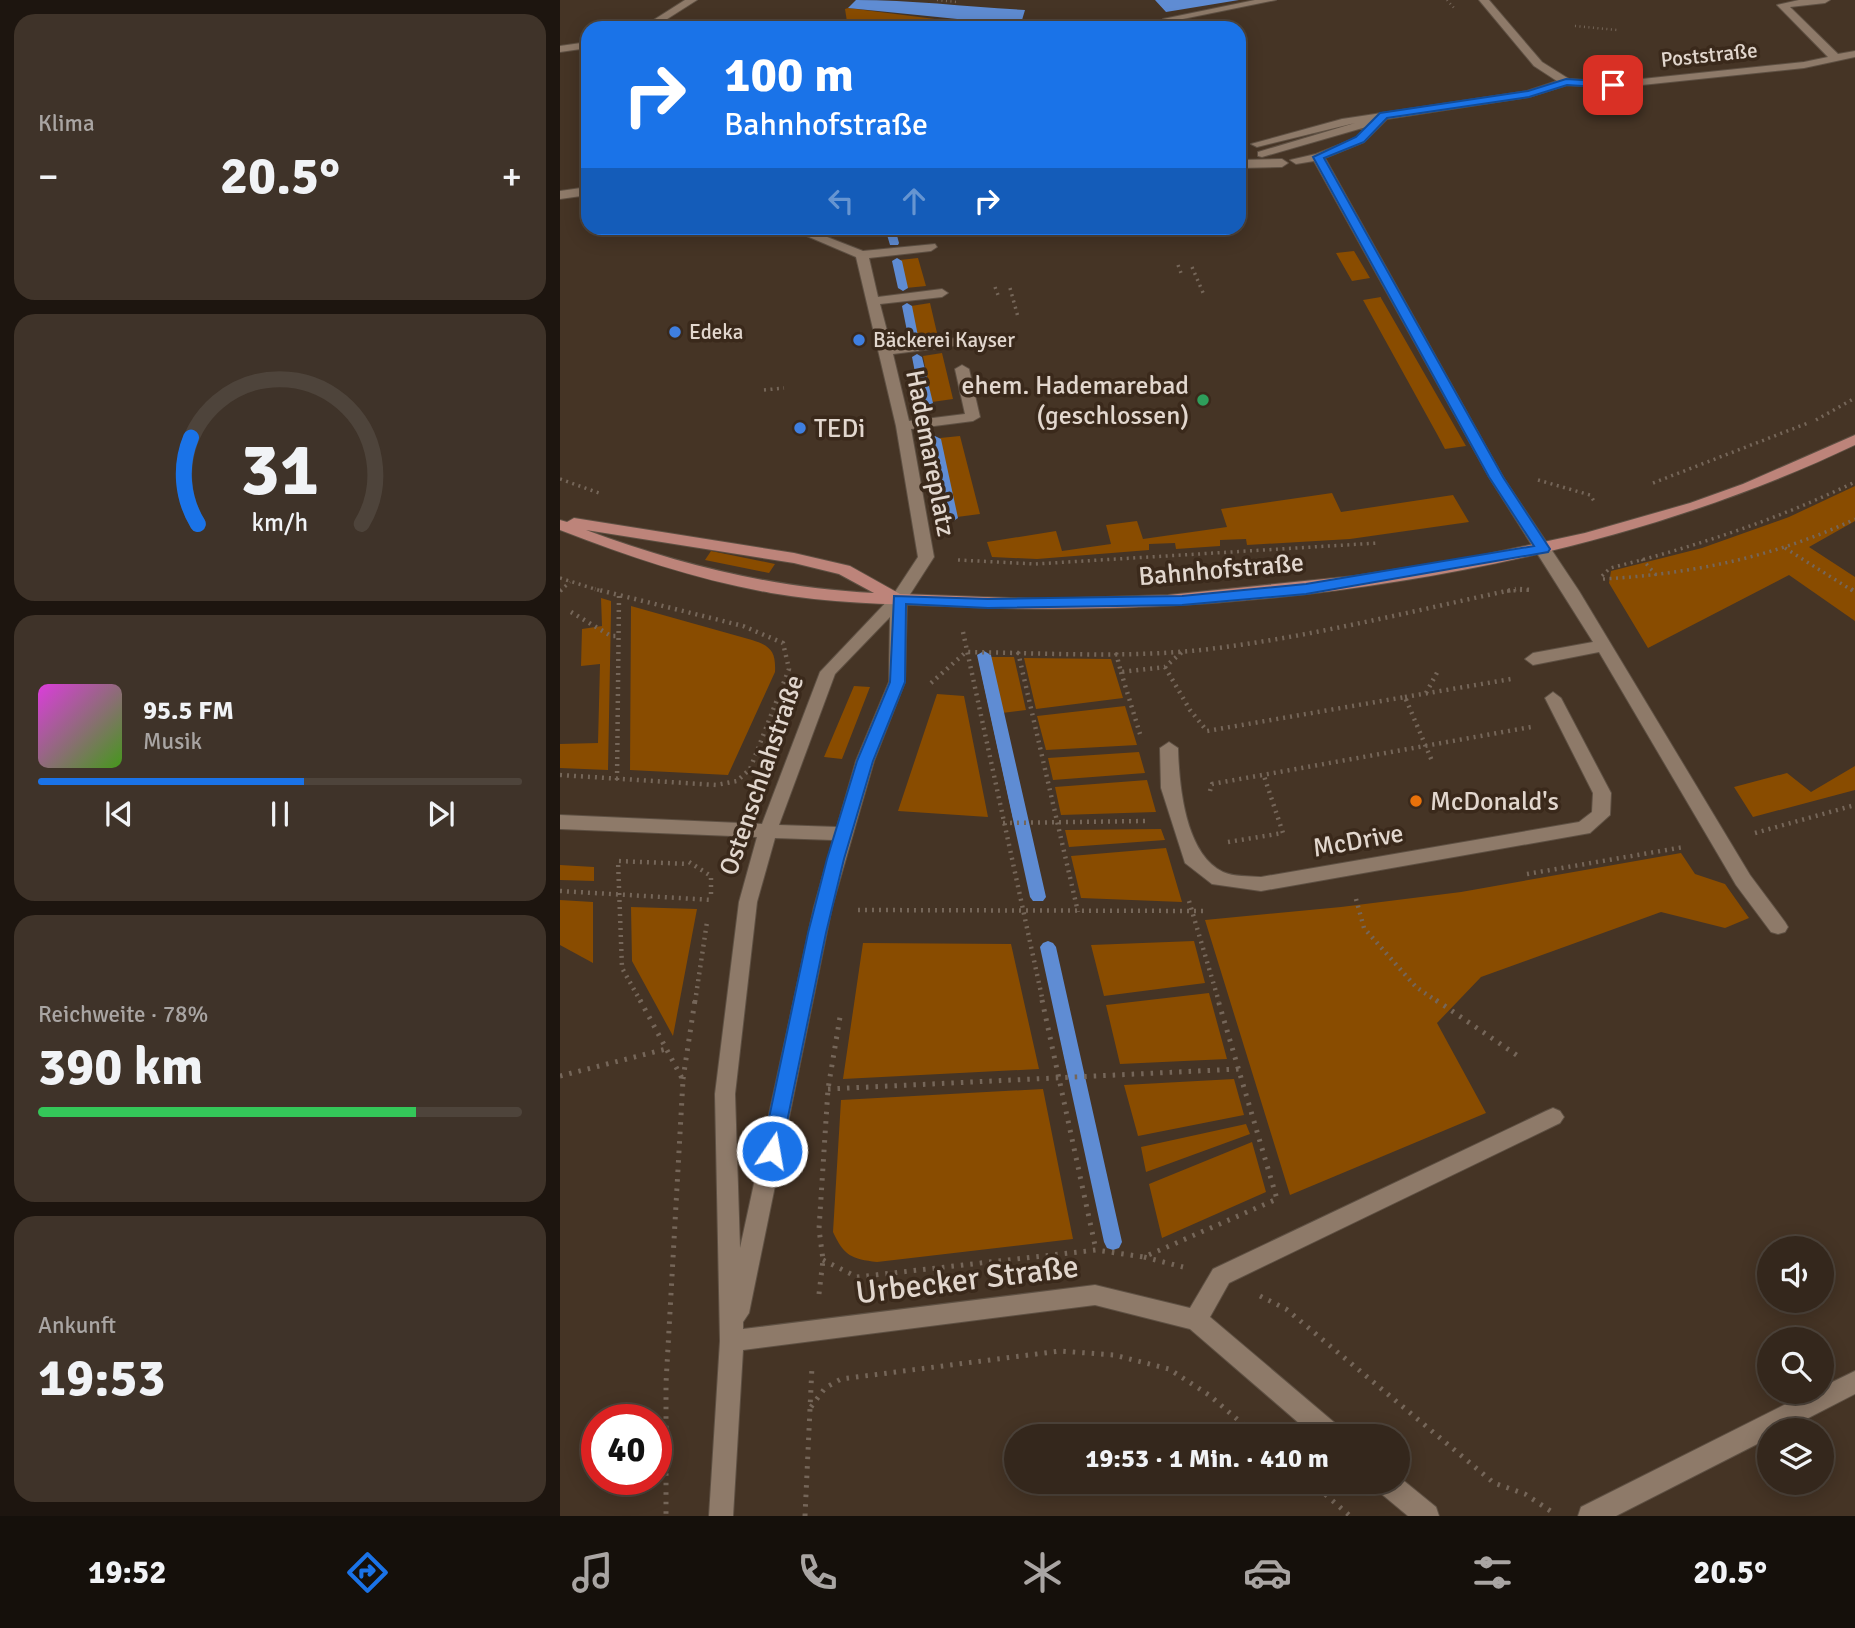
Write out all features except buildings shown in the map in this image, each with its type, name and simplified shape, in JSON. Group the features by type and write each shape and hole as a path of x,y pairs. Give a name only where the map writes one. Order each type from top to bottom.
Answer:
{"main road":[{"name":"Bahnhofstraße","path":"560,523 694,572 774,589 988,604 1097,604 1194,600 1306,589 1543,549 1696,508 1798,468 1855,439"},
{"name":"Bahnhofstraße","path":"560,523 794,558 844,570 899,599"}],"street":[{"path":"658,21 692,0"},
{"path":"1168,19 1270,0"},
{"name":"Poststraße","path":"1484,0 1538,64 1566,82"},
{"path":"1825,0 1782,5 1826,45 1836,58"},
{"path":"560,49 581,46"},
{"name":"Poststraße","path":"1259,149 1348,131 1383,116 1529,94 1566,82 1613,85 1804,65 1855,54"},
{"path":"1246,164 1318,157 1360,140 1383,116"},
{"path":"1318,157 1496,477 1543,549 1743,880 1778,927"},
{"path":"560,195 581,192"},
{"path":"812,235 862,255 931,247"},
{"name":"Hademareplatz","path":"862,255 903,426 926,557 899,599"},
{"path":"874,301 942,293"},
{"name":"Hademareplatz","path":"886,351 955,342"},
{"path":"903,426 973,417 962,369"},
{"name":"Ostenschlahstraße","path":"721,1516 732,1341 725,1094 748,902 768,831 828,672 899,599"},
{"name":"Ostenschlahstraße","path":"732,1341 820,920 842,834 865,761 897,682 899,599"},
{"path":"1533,659 1602,646"},
{"name":"McDrive","path":"1169,748 1170,788 1192,858 1219,879 1261,884 1584,828 1601,815 1602,793 1553,698"},
{"path":"560,822 842,834"},
{"path":"1196,1320 1220,1276 1553,1117"},
{"name":"Urbecker Straße","path":"732,1341 1095,1294 1196,1320 1318,1424"},
{"path":"1590,1516 1855,1382"},
{"path":"1401,1494 1427,1516"}],"path":[{"path":"1575,26 1617,30"},
{"path":"1178,265 1181,273"},
{"path":"1192,267 1204,295"},
{"path":"995,287 998,295"},
{"path":"1010,288 1018,317"},
{"path":"764,390 784,388"},
{"path":"1641,487 1817,420 1855,398"},
{"path":"1496,477 1521,474 1590,495 1657,576"},
{"path":"1609,591 1602,579 1602,573 1610,568 1700,543 1822,499 1855,482"},
{"path":"1582,504 1606,498"},
{"path":"1602,579 1657,576 1784,548 1855,519"},
{"path":"948,559 1035,564 1381,542"},
{"path":"1784,548 1855,592"},
{"path":"560,578 619,596 743,626 783,643 789,669 750,769 737,781 716,785 560,775"},
{"path":"560,591 570,582"},
{"path":"930,684 966,652 1182,652 1294,635 1517,589 1537,590"},
{"path":"617,780 619,596"},
{"path":"571,612 611,636 618,636"},
{"path":"966,652 1096,1250"},
{"path":"1018,652 1078,912"},
{"path":"1121,672 1166,667 1182,652"},
{"path":"1116,653 1142,740"},
{"path":"1166,667 1177,692 1186,699 1199,724 1208,731 1511,680 1515,670"},
{"path":"1425,694 1439,669"},
{"path":"1405,697 1432,761"},
{"path":"1208,796 1212,784 1565,721"},
{"path":"1221,843 1283,833 1264,776"},
{"path":"689,864 716,785"},
{"path":"1752,833 1855,805"},
{"path":"1003,823 1152,821"},
{"path":"1681,835 1687,847"},
{"path":"666,1516 666,1382 683,1080 711,900 711,876 689,864 618,861 622,968 683,1080"},
{"path":"560,891 711,900"},
{"path":"856,922 862,897"},
{"path":"1356,898 1364,928 1416,988 1518,1056"},
{"path":"1144,1257 1277,1199 1189,899"},
{"path":"858,910 1022,912"},
{"path":"806,1516 814,1332 823,1260 819,1229 828,1089 843,999"},
{"path":"560,1076 666,1049"},
{"path":"828,1089 1239,1069"},
{"path":"823,1260 857,1277 1096,1250 1144,1257 1220,1276 1286,1309 1494,1483 1525,1494 1559,1516"},
{"path":"810,1409 825,1388 841,1379 1060,1351 1114,1355 1169,1369 1209,1395 1243,1424"},
{"path":"1325,1494 1350,1516"}],"shaded area":[{"path":"848,8 935,19 847,21 845,9"},
{"path":"1354,251 1370,278 1352,281 1336,253"},
{"path":"918,258 926,286 906,288 900,260"},
{"path":"1381,297 1466,446 1445,449 1363,300"},
{"path":"930,303 937,333 917,335 911,306"},
{"path":"942,353 953,399 932,402 923,356"},
{"path":"960,436 980,514 957,517 940,438"},
{"path":"1855,486 1855,521 1809,547 1855,577 1855,621 1789,575 1648,648 1609,583 1611,571 1702,548 1789,517"},
{"path":"1332,493 1341,512 1453,495 1469,522 1350,539 1247,545 1246,539 1220,540 1220,546 1176,549 1175,543 1149,544 1149,550 1037,559 992,557 987,542 1056,531 1062,551 1111,544 1106,525 1137,521 1143,539 1227,527 1221,509"},
{"path":"711,551 775,564 769,573 705,560"},
{"path":"601,598 611,601 608,770 560,768 560,744 598,743 600,664 581,666 582,629 602,626"},
{"path":"631,606 752,640 771,651 775,659 775,672 728,775 630,770"},
{"path":"989,657 1014,657 1026,710 1002,713"},
{"path":"1024,658 1111,659 1123,698 1036,709"},
{"path":"854,686 870,687 842,759 824,757"},
{"path":"937,694 964,696 988,817 898,811"},
{"path":"1125,706 1137,745 1046,750 1037,716"},
{"path":"1139,752 1145,773 1053,780 1048,758"},
{"path":"1855,766 1855,790 1753,817 1734,787 1787,773 1811,792"},
{"path":"1147,780 1156,812 1061,815 1055,787"},
{"path":"1161,829 1165,840 1069,847 1065,830"},
{"path":"1166,848 1182,902 1081,898 1071,856"},
{"path":"1681,853 1695,874 1725,884 1749,918 1725,928 1661,912 1481,977 1437,1023 1486,1113 1290,1195 1205,920 1461,892"},
{"path":"560,865 594,867 594,881 560,880"},
{"path":"560,900 593,902 593,963 560,945"},
{"path":"631,907 697,909 673,1036 632,961"},
{"path":"1194,941 1205,983 1104,996 1091,945"},
{"path":"863,943 1011,944 1039,1069 843,1079"},
{"path":"1209,993 1227,1059 1120,1064 1106,1005"},
{"path":"1234,1079 1244,1115 1138,1136 1124,1085"},
{"path":"1043,1089 1073,1239 877,1262 855,1258 841,1246 833,1232 841,1100"},
{"path":"1246,1124 1250,1134 1146,1172 1141,1147"},
{"path":"1252,1142 1266,1192 1162,1238 1149,1184"}],"water":[{"path":"856,0 1025,10 1022,20 977,21 848,8"},
{"path":"1155,0 1239,0 1166,12"},
{"path":"979,662 986,662 1020,818 1013,818"},
{"path":"1041,946 1048,947 1075,1069 1067,1069"},
{"path":"1071,1085 1079,1086 1111,1231 1103,1232"}],"waterway":[{"path":"892,235 894,243"},
{"path":"897,261 903,288"},
{"path":"907,306 913,336"},
{"path":"917,357 927,403"},
{"path":"935,439 952,518"},
{"path":"958,546 959,551"},
{"path":"984,655 1038,897"},
{"path":"1048,947 1113,1242"}],"place":[{"name":"Edeka","path":"675,332"},
{"name":"Bäckerei Kayser","path":"859,340"},
{"name":"ehem. Hademarebad (geschlossen)","path":"1203,400"},
{"name":"TEDi","path":"800,428"},
{"name":"McDonald's","path":"1416,801"}],"route":[{"path":"772,1151 817,933 842,834 865,761 897,682 899,599 988,604 1182,601 1306,589 1543,549 1496,477 1318,157 1360,140 1383,116 1529,94 1566,82 1613,85"}]}
